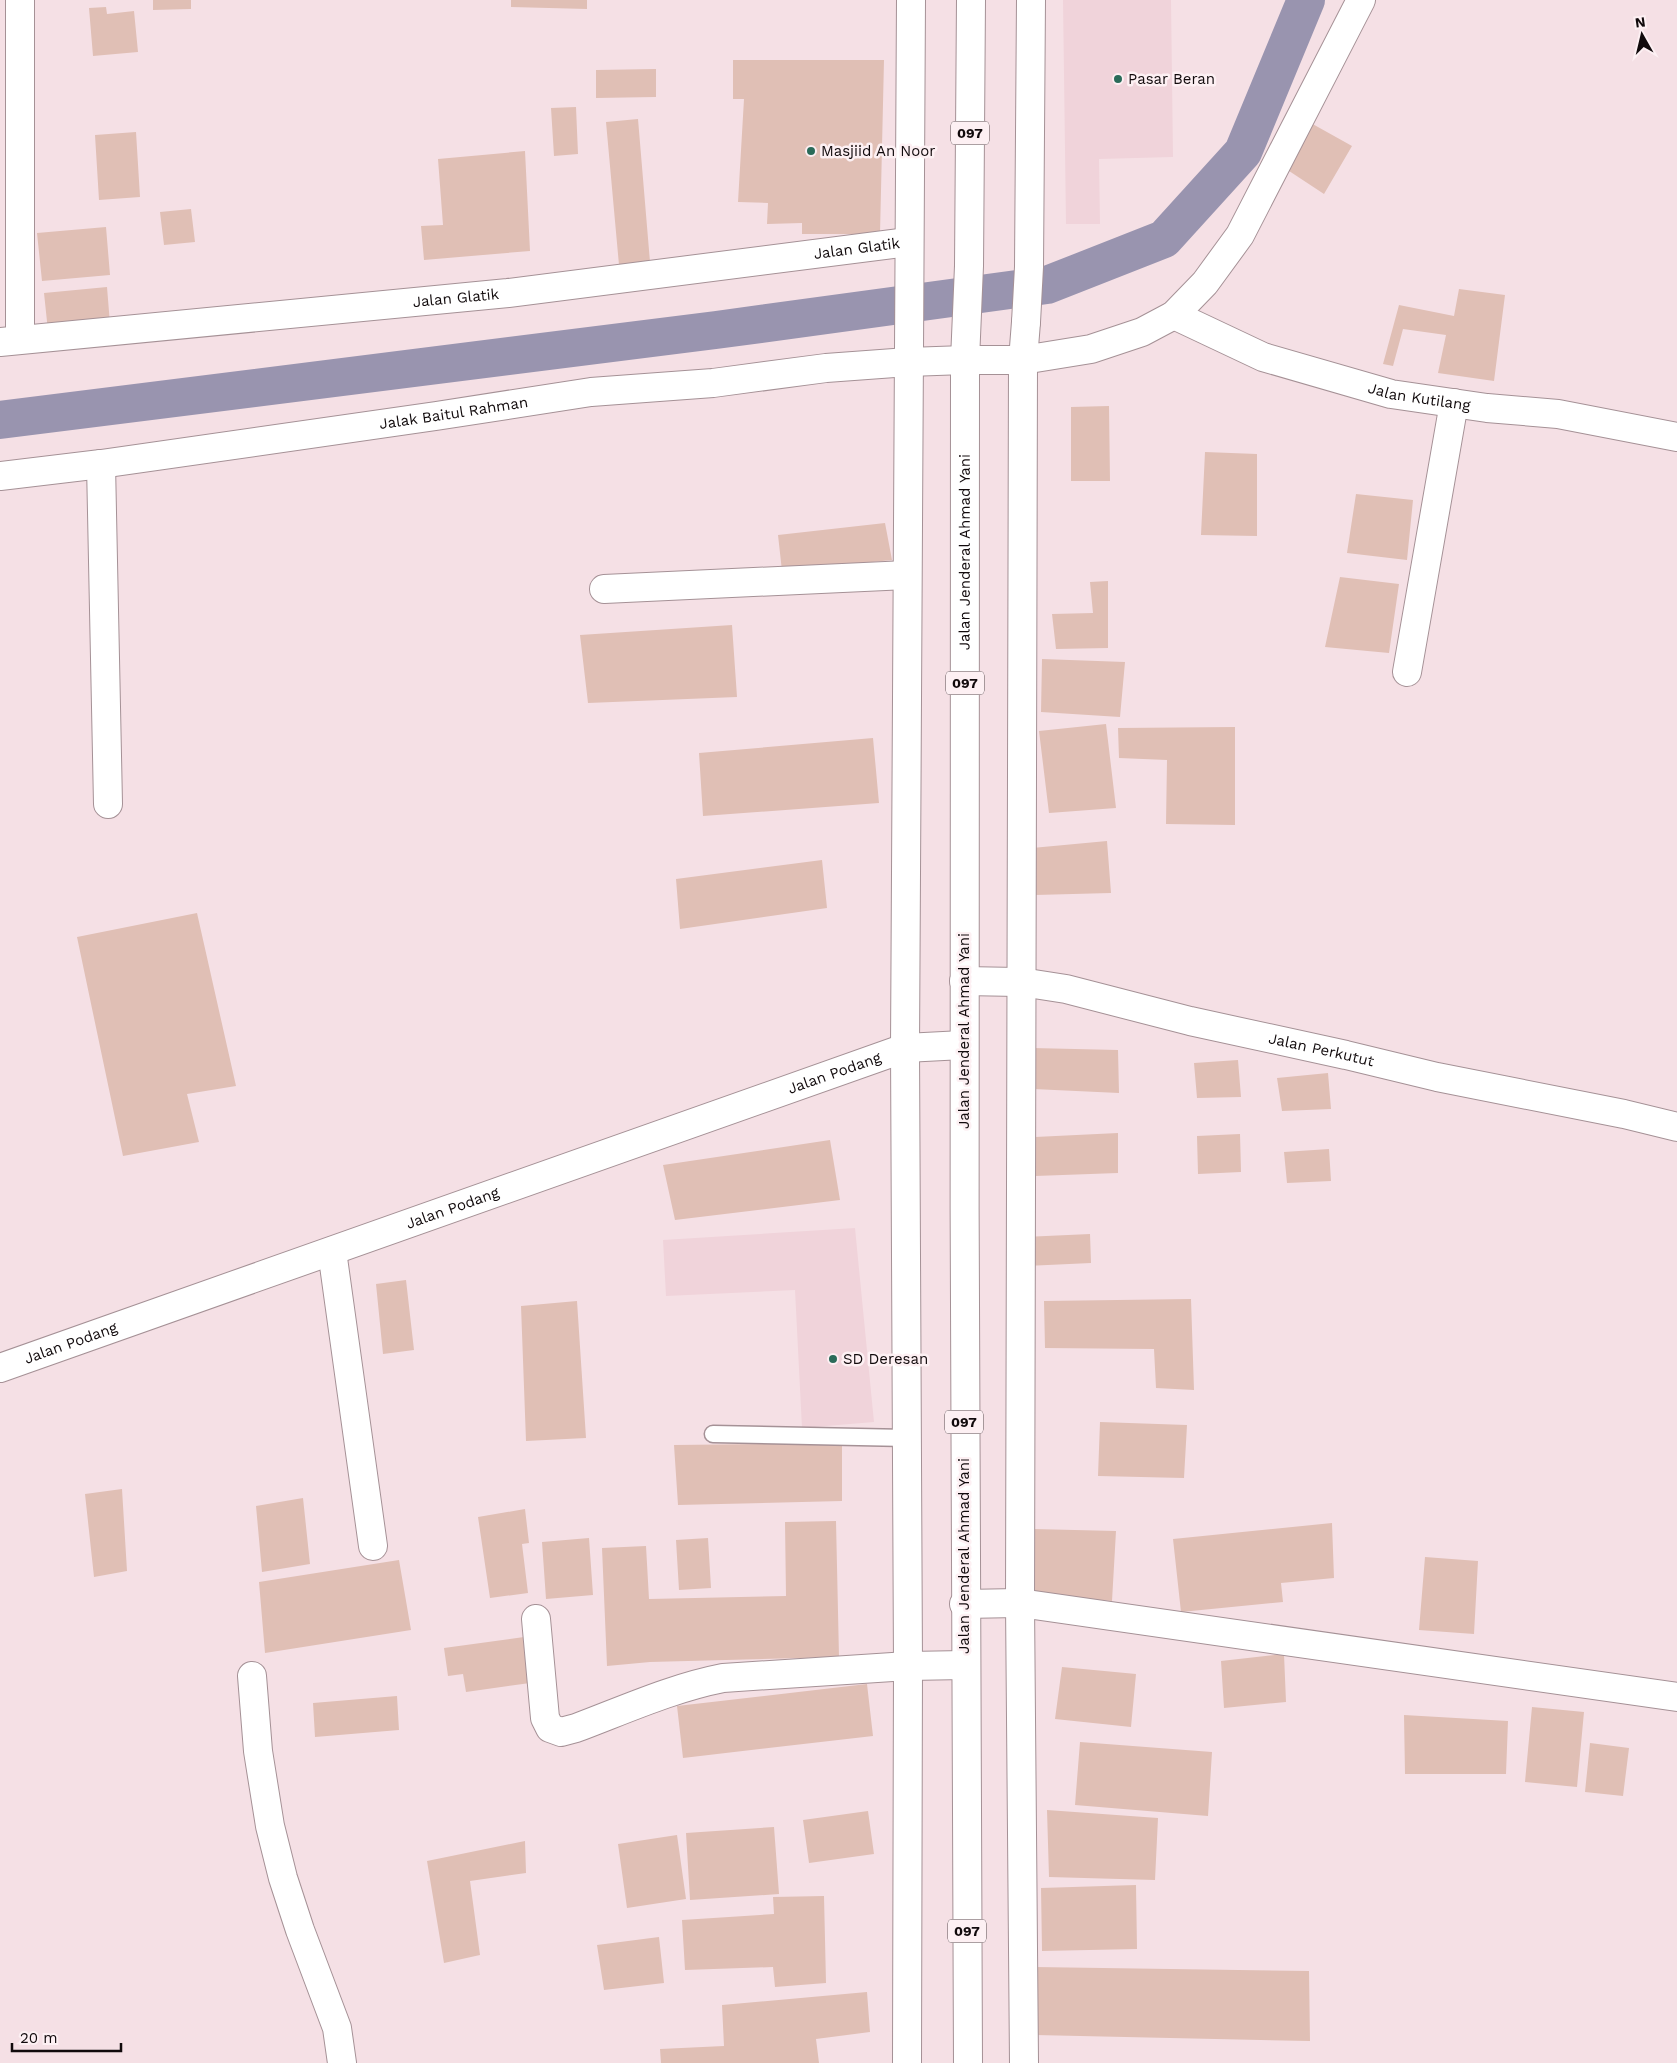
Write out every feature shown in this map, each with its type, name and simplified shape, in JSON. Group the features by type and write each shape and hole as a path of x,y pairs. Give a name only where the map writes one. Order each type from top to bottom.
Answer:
{"street":[{"path":"10,341 20,0"},
{"path":"907,2063 906,1048 908,254 911,0"},
{"name":"Jalan Jenderal Ahmad Yani","path":"968,2063 964,1604 963,1045 966,320 969,266 971,0"},
{"path":"1024,2063 1020,1603 1023,360 1029,267 1031,0"},
{"name":"Jalak Baitul Rahman","path":"0,476 101,464 591,392 713,383 826,368 908,362 1023,360 1092,349 1142,332 1174,315 1205,283 1240,235 1361,0"},
{"name":"Jalan Glatik","path":"10,341 908,254"},
{"name":"Jalan Kutilang","path":"1174,315 1263,357 1391,394 1558,414 1677,437"},
{"path":"1407,672 1454,403"},
{"path":"101,464 108,804"},
{"path":"604,589 907,575"},
{"name":"Jalan Perkutut","path":"964,980 1021,982 1066,989 1190,1021 1437,1077 1624,1114 1677,1127"},
{"name":"Jalan Podang","path":"0,1368 906,1048 963,1045"},
{"path":"332,1251 373,1546"},
{"path":"964,1604 1020,1603 1677,1697"},
{"path":"536,1619 545,1718 550,1728 561,1732 672,1691 715,1679 908,1666 965,1665"},
{"path":"252,1676 258,1750 270,1826 283,1878 300,1930 337,2028 342,2063"}],"lane":[{"path":"713,1434 907,1438"}],"shaded area":[{"name":"Pasar Beran","path":"1063,0 1171,0 1173,157 1099,159 1100,224 1066,224"},
{"name":"SD Deresan","path":"855,1228 874,1422 802,1428 795,1290 666,1296 663,1240"}],"building":[{"path":"153,0 191,0 191,9 153,10"},
{"path":"511,0 587,0 587,9 511,7"},
{"path":"106,7 107,14 134,11 138,52 93,56 89,8"},
{"name":"Masjiid An Noor","path":"733,60 884,60 880,234 802,234 802,223 767,224 768,203 738,202 744,99 733,99"},
{"path":"656,69 656,97 596,98 596,70"},
{"path":"576,107 578,154 554,156 551,108"},
{"path":"638,119 650,262 619,265 606,122"},
{"path":"1309,122 1352,146 1324,194 1283,167"},
{"path":"136,132 140,197 99,200 95,135"},
{"path":"525,151 530,251 424,260 421,226 443,225 438,159"},
{"path":"191,209 195,242 164,245 160,212"},
{"path":"106,227 110,275 42,281 37,233"},
{"path":"107,287 110,324 48,331 44,293"},
{"path":"1459,289 1505,295 1494,381 1438,373 1446,335 1403,329 1393,366 1383,364 1399,305 1454,316"},
{"path":"1109,406 1110,481 1071,481 1071,407"},
{"path":"1205,452 1257,454 1257,536 1201,535"},
{"path":"1356,494 1413,500 1407,560 1347,553"},
{"path":"885,523 892,560 782,571 778,535"},
{"path":"1340,577 1399,584 1389,653 1325,647"},
{"path":"1108,581 1108,648 1056,649 1052,614 1093,613 1090,582"},
{"path":"732,625 737,697 588,703 580,635"},
{"path":"1042,659 1125,662 1120,717 1041,712"},
{"path":"1106,724 1116,808 1049,813 1039,731"},
{"path":"1235,727 1235,825 1166,824 1167,760 1119,758 1118,728"},
{"path":"873,738 879,803 703,816 699,753"},
{"path":"1107,841 1111,893 1035,895 1032,848"},
{"path":"822,860 827,908 680,929 676,879"},
{"path":"197,913 236,1086 187,1094 199,1142 123,1156 77,937"},
{"path":"1032,1048 1118,1050 1119,1093 1033,1089"},
{"path":"1238,1060 1241,1097 1197,1098 1194,1063"},
{"path":"1328,1073 1331,1109 1282,1111 1277,1078"},
{"path":"1118,1133 1118,1173 1035,1176 1035,1137"},
{"path":"1240,1134 1241,1172 1198,1174 1197,1136"},
{"path":"830,1140 840,1200 675,1220 663,1165"},
{"path":"1329,1149 1331,1181 1287,1183 1284,1152"},
{"path":"1090,1234 1091,1263 1026,1266 1024,1237"},
{"path":"406,1280 414,1350 383,1354 376,1284"},
{"path":"1191,1299 1194,1390 1156,1388 1154,1349 1045,1348 1044,1301"},
{"path":"577,1301 586,1438 526,1441 521,1306"},
{"path":"1100,1422 1187,1425 1184,1478 1098,1476"},
{"path":"842,1443 842,1501 678,1505 674,1445"},
{"path":"122,1489 127,1571 94,1577 85,1494"},
{"path":"303,1498 310,1564 262,1572 256,1506"},
{"path":"525,1509 529,1543 522,1544 528,1593 490,1598 478,1517"},
{"path":"836,1521 839,1657 650,1662 607,1666 602,1548 646,1546 649,1599 786,1596 785,1522"},
{"path":"1332,1523 1334,1578 1281,1583 1283,1602 1181,1612 1173,1539"},
{"path":"1033,1529 1116,1531 1112,1601 1026,1594"},
{"path":"589,1538 593,1595 546,1599 542,1542"},
{"path":"708,1538 711,1588 679,1590 676,1540"},
{"path":"1425,1557 1478,1561 1474,1634 1419,1630"},
{"path":"399,1560 411,1630 265,1653 259,1582"},
{"path":"524,1637 530,1683 466,1692 463,1674 448,1676 444,1648"},
{"path":"1284,1654 1286,1702 1224,1708 1221,1661"},
{"path":"1062,1667 1136,1674 1131,1727 1055,1719"},
{"path":"867,1684 873,1736 683,1758 677,1706"},
{"path":"397,1696 399,1730 315,1737 313,1703"},
{"path":"1532,1707 1584,1712 1577,1787 1525,1782"},
{"path":"1404,1715 1508,1721 1506,1774 1405,1774"},
{"path":"1080,1742 1212,1752 1208,1816 1075,1805"},
{"path":"1590,1743 1629,1748 1623,1796 1585,1792"},
{"path":"1047,1810 1158,1818 1155,1880 1049,1877"},
{"path":"868,1811 874,1854 809,1863 803,1820"},
{"path":"774,1827 779,1894 690,1900 686,1833"},
{"path":"677,1835 686,1899 627,1908 618,1844"},
{"path":"525,1841 526,1873 470,1881 480,1955 444,1963 427,1861"},
{"path":"1136,1885 1137,1949 1042,1951 1041,1888"},
{"path":"824,1896 826,1983 775,1987 773,1967 685,1970 682,1920 774,1914 773,1897"},
{"path":"659,1937 664,1983 604,1990 597,1945"},
{"path":"1035,1967 1309,1971 1310,2041 1035,2035"},
{"path":"867,1992 870,2032 816,2039 819,2063 661,2063 660,2049 724,2046 722,2005"}],"waterway":[{"path":"0,420 716,330 1047,285 1164,239 1243,152 1306,0"}],"place":[{"name":"Pasar Beran","path":"1118,79"},
{"name":"Masjiid An Noor","path":"811,151"},
{"name":"SD Deresan","path":"833,1359"}]}
